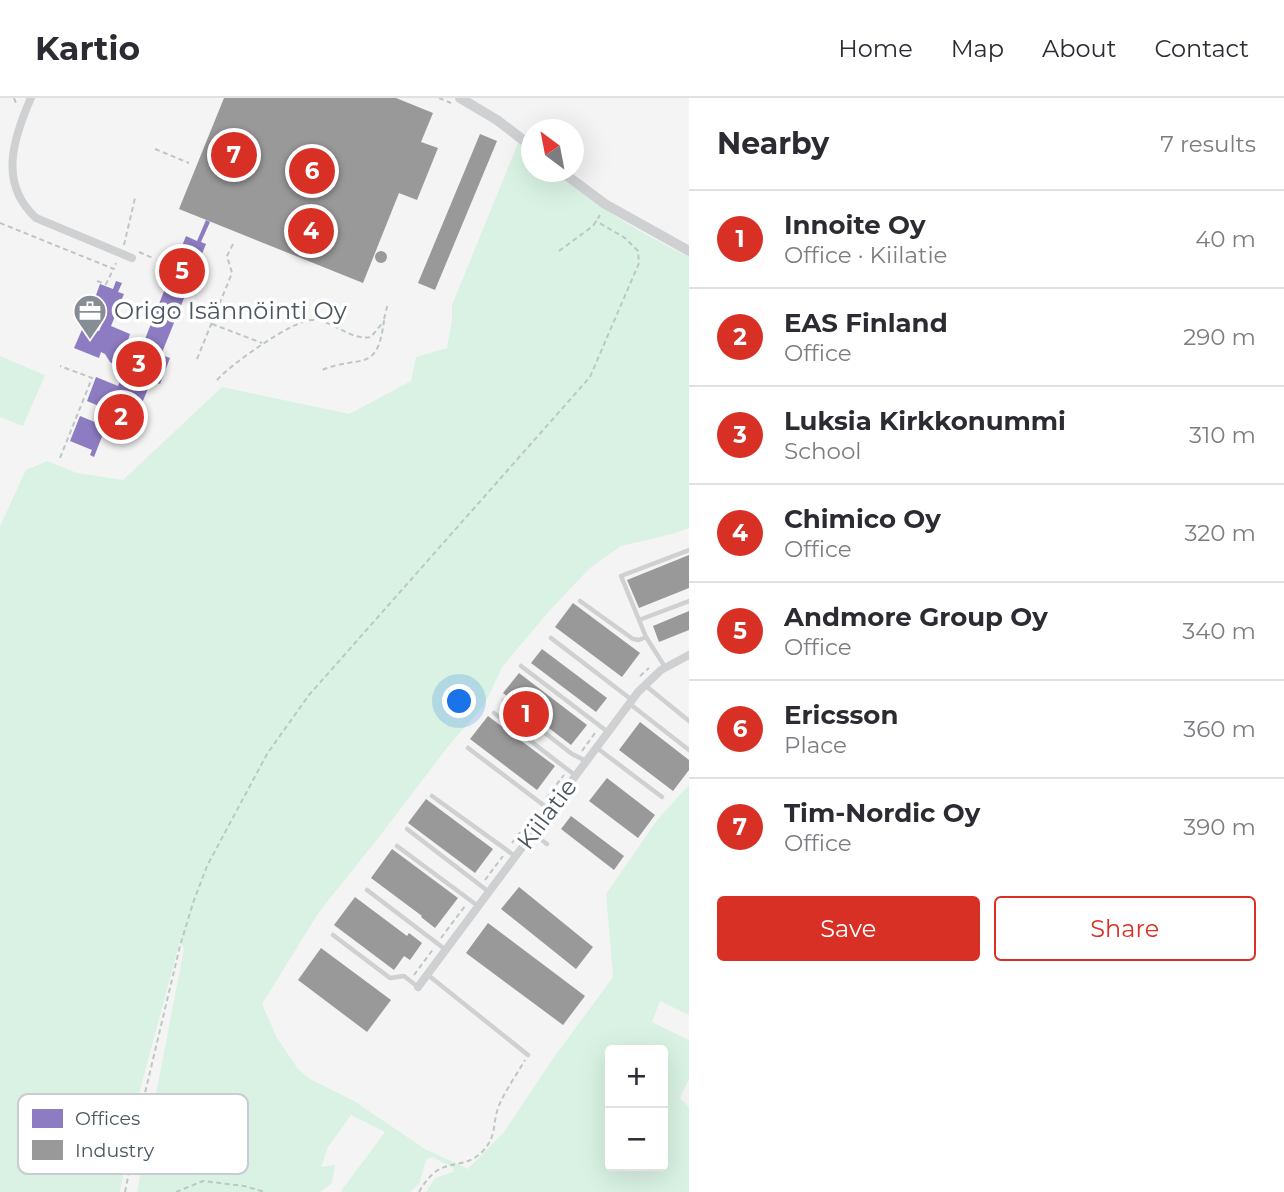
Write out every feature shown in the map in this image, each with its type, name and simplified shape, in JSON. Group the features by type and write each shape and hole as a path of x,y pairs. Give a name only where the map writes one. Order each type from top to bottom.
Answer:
{"street":[{"path":"31,98 4,163 5,182 15,202 23,211 36,218 133,254"},
{"path":"458,101 497,120 521,138"},
{"path":"575,182 604,204 689,251"},
{"name":"Kiilatie","path":"418,987 631,701 666,667 689,655"}],"lane":[{"path":"666,667 646,637 621,576 689,550"},
{"path":"580,601 633,639 646,637"},
{"path":"639,620 689,601"},
{"path":"551,638 689,750"},
{"path":"521,666 608,732"},
{"path":"645,685 689,720"},
{"path":"503,701 572,754 586,761"},
{"path":"494,713 576,776"},
{"path":"468,748 550,810"},
{"path":"597,748 662,797"},
{"path":"432,796 515,856"},
{"path":"407,829 489,892"},
{"path":"532,834 547,844"},
{"path":"397,846 478,906"},
{"path":"367,890 446,950"},
{"path":"333,935 390,978 404,976 418,987"},
{"path":"427,975 528,1055"}],"path":[{"path":"14,98 18,108 25,112"},
{"path":"439,98 458,101"},
{"path":"155,149 189,163"},
{"path":"559,251 596,222 604,204"},
{"path":"145,1094 193,903 207,866 267,754 309,695 590,377 639,263 638,251 625,238 596,222"},
{"path":"197,359 232,273 227,256 233,244"},
{"path":"133,254 153,258"},
{"path":"97,281 106,284 114,269"},
{"path":"322,370 337,364 367,361 375,355 382,343 388,303"},
{"path":"218,380 223,373 263,344 303,321 316,320 362,338 371,337 384,321"},
{"path":"212,324 263,344"},
{"path":"60,366 92,378 60,458"},
{"path":"419,1192 427,1178 437,1169 474,1158 493,1138 498,1109 528,1055"},
{"path":"125,1192 129,1174"},
{"path":"176,1192 203,1181 244,1186 265,1192"}],"green space":[{"path":"519,141 521,182 568,182 619,219 689,257 689,528 621,546 590,568 551,609 503,666 484,705 450,744 319,912 262,1004 277,1038 298,1069 310,1079 354,1101 425,1149 468,1169 504,1132 552,1060 613,977 606,894 657,820 689,785 689,1015 660,1001 652,1022 689,1040 689,1079 680,1098 689,1107 689,1192 426,1192 435,1178 453,1172 454,1168 432,1157 426,1160 419,1184 410,1192 343,1192 341,1191 385,1132 351,1115 328,1147 321,1167 335,1165 332,1183 320,1192 137,1192 140,1174 248,1174 248,1094 156,1094 184,949 180,941 139,1094 18,1094 18,1174 123,1174 120,1192 0,1192 0,526 26,470 47,461 77,473 123,480 222,387 349,414 411,381 416,357 447,348 452,305"},
{"path":"0,356 45,375 23,426 0,417"}],"building: Offices":[{"path":"206,220 210,222 201,242 206,244 161,355 170,358 160,384 151,381 126,443 103,434 94,457 90,455 92,450 70,441 80,416 102,425 108,410 87,401 96,377 118,386 124,371 101,352 99,358 74,348 84,325 99,331 106,315 91,309 100,284 113,289 116,281 122,283 118,292 124,294 111,326 130,334 127,343 141,349 186,236 197,241"}],"building: Industry":[{"path":"224,98 396,98 433,113 421,142 438,148 417,200 399,193 363,283 179,209"},
{"path":"480,134 497,141 435,290 418,283"},
{"path":"381,251 387,257 381,263 375,257"},
{"path":"689,555 689,588 639,608 627,580"},
{"path":"573,603 640,653 622,677 555,627"},
{"path":"689,611 689,630 659,642 653,626"},
{"path":"542,649 607,698 596,712 531,663"},
{"path":"519,673 587,725 571,745 503,693"},
{"path":"488,716 555,766 537,790 470,739"},
{"path":"640,722 689,760 689,770 673,791 619,750"},
{"path":"607,778 655,815 638,838 589,801"},
{"path":"426,799 493,849 475,873 408,823"},
{"path":"571,816 624,856 614,870 561,829"},
{"path":"392,849 458,898 435,928 371,878"},
{"path":"519,887 593,947 576,969 501,909"},
{"path":"355,897 407,936 409,933 422,943 410,960 404,956 394,970 334,925"},
{"path":"488,923 585,996 563,1025 466,953"},
{"path":"321,948 391,1000 367,1032 298,980"}],"place":[{"name":"Tim-Nordic Oy","path":"234,155"},
{"name":"Ericsson","path":"312,171"},
{"name":"Chimico Oy","path":"311,231"},
{"name":"Andmore Group Oy","path":"182,271"},
{"name":"Origo Isännöinti Oy","path":"90,341"},
{"name":"Luksia Kirkkonummi","path":"139,364"},
{"name":"EAS Finland","path":"121,417"},
{"name":"Innoite Oy","path":"526,714"}]}
